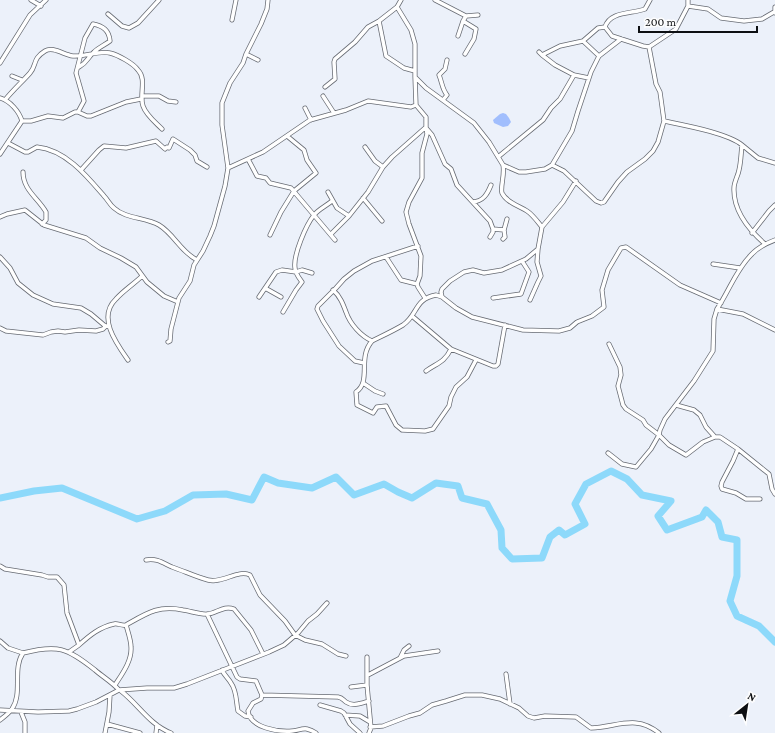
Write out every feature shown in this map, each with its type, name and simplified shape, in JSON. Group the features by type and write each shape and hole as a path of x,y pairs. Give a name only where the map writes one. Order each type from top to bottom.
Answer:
{"street":[{"path":"31,0 41,6"},
{"path":"0,63 30,15 46,0"},
{"path":"108,14 115,19 117,23 129,28 138,23 159,0"},
{"path":"232,20 236,0"},
{"path":"168,342 170,341 171,329 178,298 190,281 192,270 204,251 214,226 224,191 228,168 222,125 221,105 235,75 243,63 267,9 268,0"},
{"path":"325,88 335,79 335,59 356,42 368,27 379,21 397,7 400,0"},
{"path":"435,0 466,16 478,15"},
{"path":"605,27 606,23 617,15 644,9 650,0"},
{"path":"605,27 612,36 643,46 649,46 676,29 688,6 688,0"},
{"path":"688,6 708,9 721,18 744,21 762,19 775,12 775,7"},
{"path":"397,7 411,30 415,44 416,52 414,71 416,105 426,117 426,134 422,153 422,178 409,202 406,212 421,258 420,276 417,284 425,298"},
{"path":"458,36 466,16"},
{"path":"379,21 386,56 404,68 414,71"},
{"path":"463,21 476,29 474,39 465,54"},
{"path":"22,121 31,121 48,116 63,118 78,112 83,106 84,101 76,74 79,67 79,56 85,38 93,24 103,26 110,35 110,41 90,56 86,63 79,67"},
{"path":"589,78 574,75 555,65 540,54 560,46 583,41 598,28 605,27"},
{"path":"503,165 519,172 526,172 545,169 552,164 572,131 589,78 599,56 621,39"},
{"path":"583,41 599,56"},
{"path":"552,164 564,171 596,201 601,203 604,202 627,172 653,151 658,142 664,121 660,92 656,84 649,46"},
{"path":"5,100 32,70 36,58 45,50 54,49 61,54 79,56 90,56 102,52 110,53 134,66 140,73 144,108 162,129"},
{"path":"246,54 258,60"},
{"path":"442,100 447,96 443,90 439,75 445,69 447,60"},
{"path":"498,157 543,120 551,108 560,99 574,75"},
{"path":"12,76 22,80"},
{"path":"415,76 426,88 479,128 503,165 502,194 506,199 526,210 542,227"},
{"path":"78,112 91,116 142,97 159,96 168,101 176,102"},
{"path":"323,96 334,113"},
{"path":"0,98 5,100 14,108 22,121"},
{"path":"228,168 263,152 312,120 346,110 368,101 411,107 416,105"},
{"path":"305,108 312,120"},
{"path":"0,154 22,121"},
{"path":"664,121 736,141 758,158 775,163"},
{"path":"331,234 349,216 368,192 383,167 396,152 414,139 426,127"},
{"path":"426,127 432,135 445,164 451,169 458,185 490,221 493,229 490,236"},
{"path":"270,235 281,212 294,191 316,173 307,160 304,150 286,136"},
{"path":"81,170 100,148 104,146 126,148 156,141 166,149 167,147 169,148 173,139 190,150 195,155 197,161 206,167"},
{"path":"8,143 25,152 28,152 34,147 50,149 81,170 113,208 125,214 158,224 169,233 185,251 197,260"},
{"path":"742,145 739,170 734,187 736,201 745,223 752,233 765,244"},
{"path":"365,147 375,161 383,167"},
{"path":"248,159 258,176 266,178 270,183 290,188 294,191 335,240"},
{"path":"23,172 23,179 28,190 46,212 46,220 42,224"},
{"path":"530,300 542,274 537,262 542,227 563,202 576,181"},
{"path":"472,202 484,199 491,185"},
{"path":"328,192 332,201 341,212 349,216"},
{"path":"363,198 382,221"},
{"path":"283,312 302,282 296,272 295,262 297,251 307,227 314,215 332,201"},
{"path":"752,233 775,205"},
{"path":"0,217 25,210 42,224 91,240 100,248 136,266 147,282 164,296 178,302"},
{"path":"503,239 505,237 504,230 508,219"},
{"path":"493,229 504,230"},
{"path":"608,453 622,464 636,467 651,449 659,435 665,419 694,381 713,351 714,319 717,309 740,268 752,254 765,244 775,240"},
{"path":"364,363 355,361 339,346 317,309 318,306 344,279 354,271 372,261 418,246"},
{"path":"476,360 467,377 456,387 446,411 435,426 429,431 402,430 396,425 386,406 377,407 373,413 356,405 356,392 361,389 363,383 366,348 372,341 403,325 412,316 418,304 425,298 436,295 442,297 465,314 523,330 556,331 570,328 577,322 595,315 604,307 602,290 608,270 621,248 626,247 680,285 721,303"},
{"path":"442,297 442,289 450,281 464,272 474,270 484,273 492,273 502,270 522,261 538,249"},
{"path":"0,257 10,268 18,283 33,295 53,304 81,308 91,314 107,327 128,360"},
{"path":"386,257 401,280 417,284"},
{"path":"492,298 521,294 529,272 522,261"},
{"path":"713,264 740,268"},
{"path":"259,297 276,272 279,270 296,272 304,270 312,273"},
{"path":"107,327 112,303 135,284 142,276"},
{"path":"265,288 281,298"},
{"path":"333,290 341,299 346,313 352,323 364,337 372,341"},
{"path":"717,309 743,314 775,330"},
{"path":"412,316 451,349 493,366 498,364 505,325"},
{"path":"0,328 6,331 43,335 58,331 96,331 107,327"},
{"path":"609,344 620,367 621,375 618,386 623,405 626,408 643,420 646,425 669,445 686,455 703,442 715,437 720,437 738,449 769,474 772,489 775,494"},
{"path":"426,371 434,365 439,365 451,349"},
{"path":"363,383 375,391 383,394"},
{"path":"676,405 694,410 700,415 706,427 715,437"},
{"path":"738,449 722,482 722,489 736,493 746,499 760,499"},
{"path":"146,560 158,560 208,580 217,580 240,574 250,575 260,595 285,621 295,635 305,640 322,644 338,654 346,656"},
{"path":"0,566 5,569 38,574 46,577 54,576 61,581 64,585 67,613 79,645"},
{"path":"0,710 21,712 58,712 77,710 120,690 174,688 187,684 284,645 327,603"},
{"path":"69,652 89,636 106,626 116,623 122,626 126,625 154,610 174,608 207,614 230,607 234,609 252,630 263,654"},
{"path":"207,614 238,678 256,681 262,695"},
{"path":"114,685 128,664 132,649 126,625"},
{"path":"0,641 8,648 23,653 46,648 69,652 78,656 120,690 157,725 169,732"},
{"path":"400,658 404,650 409,646"},
{"path":"368,675 400,658 438,651"},
{"path":"0,720 11,710 16,699 19,664 23,653"},
{"path":"367,657 367,685 370,722 369,733"},
{"path":"222,670 236,693 238,711 244,716 251,717"},
{"path":"506,674 510,704"},
{"path":"351,687 367,685"},
{"path":"104,732 107,724 110,694"},
{"path":"262,695 338,697 342,698 349,704 369,701"},
{"path":"262,695 261,699 253,703 248,711 251,717 260,726 283,731 293,731 306,728 316,733"},
{"path":"370,727 383,726 420,713 432,705 465,695 482,695 500,699 519,708 528,716 534,718 544,716 576,717 591,728 592,733"},
{"path":"320,705 341,711 350,724 360,733"},
{"path":"21,712 25,722 25,733"},
{"path":"345,715 360,716 370,722"},
{"path":"591,728 636,722 647,724 659,733"},
{"path":"107,724 140,733"},
{"path":"156,733 157,725"},
{"path":"162,733 169,732"}],"shaded area":[{"path":"503,113 506,114 511,122 508,126 503,127 494,123 493,120"}],"waterway":[{"path":"0,498 34,491 62,488 137,519 165,511 193,495 226,494 252,500 264,477 278,483 312,488 336,477 354,495 384,484 412,498 436,483 458,486 462,498 487,504 501,530 502,548 512,559 542,558 550,537 559,530 565,535 585,524 575,504 586,484 611,471 627,479 642,495 671,501 658,516 667,530 702,517 706,510 718,522 722,537 737,540 737,576 730,601 737,616 759,626 775,642"}]}
